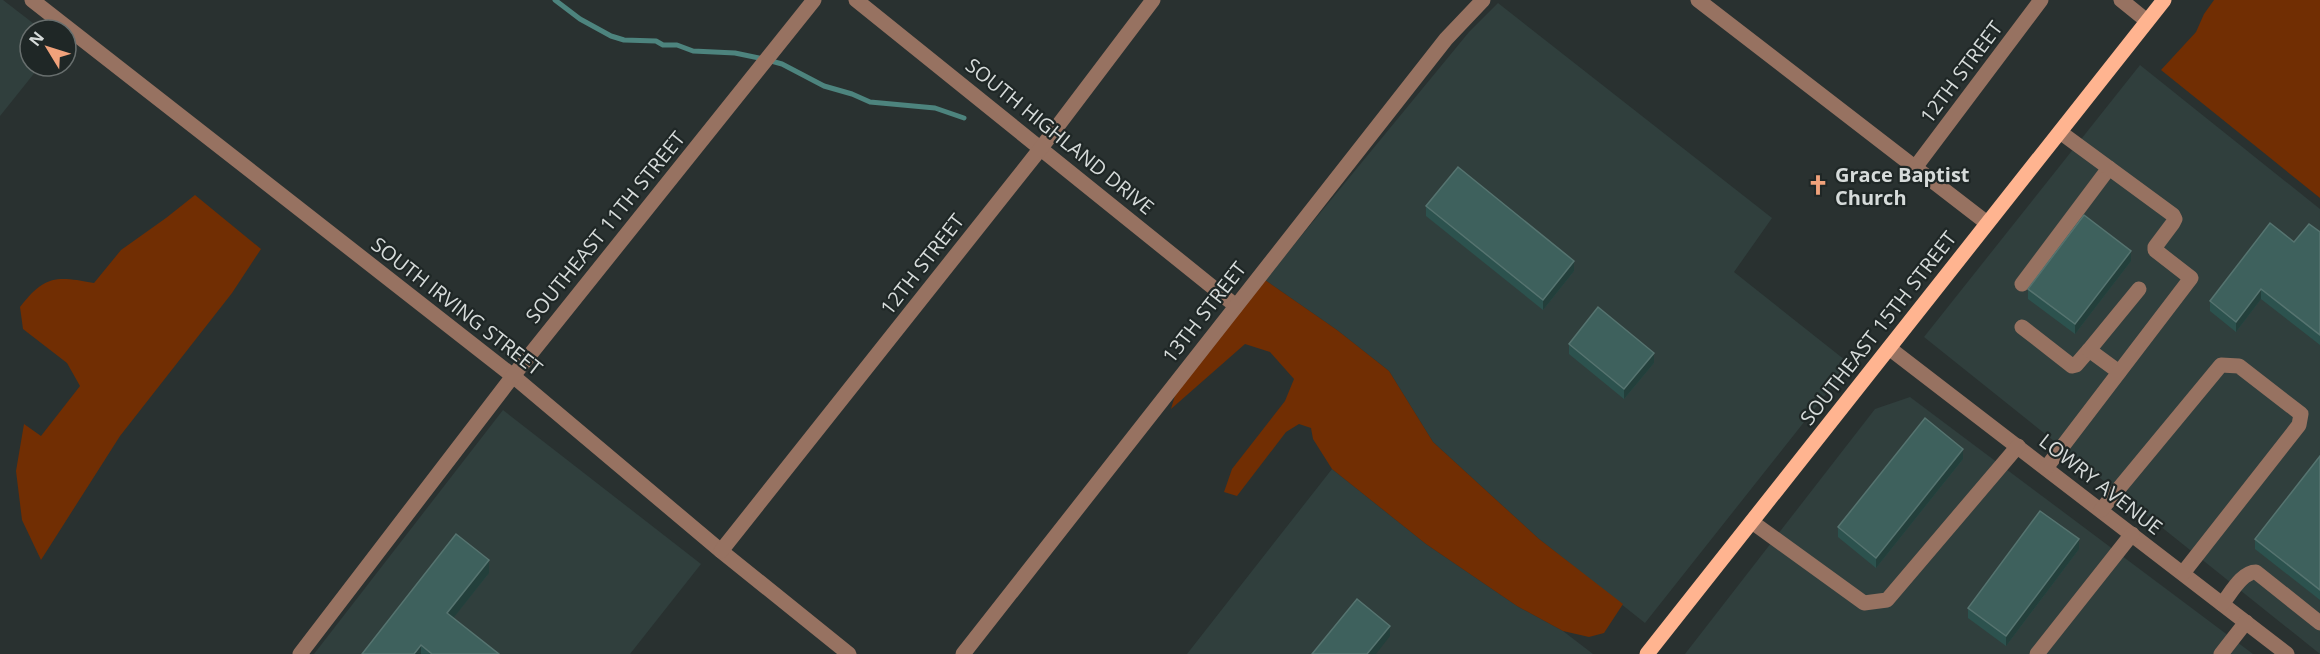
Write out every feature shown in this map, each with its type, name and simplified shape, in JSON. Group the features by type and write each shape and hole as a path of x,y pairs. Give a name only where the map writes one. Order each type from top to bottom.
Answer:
{"main road":[{"name":"SOUTHEAST 15TH STREET","path":"1647,654 2164,0"}],"street":[{"name":"SOUTH IRVING STREET","path":"32,0 513,376 721,551 849,654"},
{"name":"SOUTHEAST 11TH STREET","path":"300,654 513,376 814,0"},
{"name":"SOUTH HIGHLAND DRIVE","path":"856,0 1236,306"},
{"name":"12TH STREET","path":"721,551 1041,148 1153,0"},
{"name":"13TH STREET","path":"963,654 1446,39 1483,0"},
{"path":"1698,0 1914,169 1987,223"},
{"name":"12TH STREET","path":"1914,169 2041,0"},
{"path":"2121,0 2147,21"},
{"path":"2046,468 2191,278 2155,250 2173,223 2175,219 2173,215 2060,132"},
{"path":"2022,284 2109,168"},
{"path":"2022,327 2072,366 2076,365 2139,289"},
{"name":"LOWRY AVENUE","path":"1889,348 2287,654"},
{"path":"2089,350 2120,372"},
{"path":"2101,510 2220,365 2239,366 2301,414 2299,425 2183,573"},
{"path":"1752,522 1864,603 1887,600 2018,446"},
{"path":"2037,654 2132,534"},
{"path":"2222,604 2244,577 2250,572 2256,572 2320,623"},
{"path":"2221,654 2246,622"}],"shaded area":[{"path":"0,0 3,0 26,18 18,18 18,78 30,78 0,116"},
{"path":"2214,0 2320,0 2320,198 2161,70 2196,32 2204,14"},
{"path":"1498,3 1772,218 1734,272 1850,364 1645,623 1539,539 1433,442 1389,371 1337,330 1265,280 1469,32"},
{"path":"2140,65 2320,209 2320,654 1924,337"},
{"path":"195,195 261,249 232,293 120,436 41,560 22,520 16,471 24,424 41,436 80,386 67,363 23,329 20,307 44,283 52,280 70,279 94,283 121,250"},
{"path":"1265,280 1337,330 1389,371 1433,442 1539,539 1623,604 1604,633 1589,637 1563,631 1517,606 1426,544 1332,469 1313,439 1311,428 1299,424 1286,432 1237,496 1224,492 1232,469 1285,401 1294,379 1270,352 1245,344 1171,409 1176,392"},
{"path":"1910,397 2253,654 1685,654 1875,409"},
{"path":"503,410 701,564 630,654 314,654"},
{"path":"1332,469 1426,544 1517,606 1563,631 1593,654 1187,654"}],"building":[{"path":"1458,167 1574,261 1543,300 1426,206"},
{"path":"2084,215 2131,251 2075,324 2028,289"},
{"path":"2270,223 2294,242 2309,224 2320,232 2320,335 2261,289 2236,322 2210,301"},
{"path":"1598,307 1654,353 1624,389 1569,344"},
{"path":"1925,418 1963,449 1876,558 1838,527"},
{"path":"2320,456 2320,590 2255,539"},
{"path":"2040,511 2079,539 2006,636 1968,608"},
{"path":"456,534 489,560 447,613 499,654 432,654 421,645 414,654 362,654"},
{"path":"1357,599 1390,626 1367,654 1312,654"}],"waterway":[{"path":"555,0 580,19 611,36 624,40 656,41 663,45 677,45 693,51 735,53 764,59 782,64 824,86 870,102 935,108 964,118"}],"place":[{"name":"Grace Baptist Church","path":"1818,185"}]}
